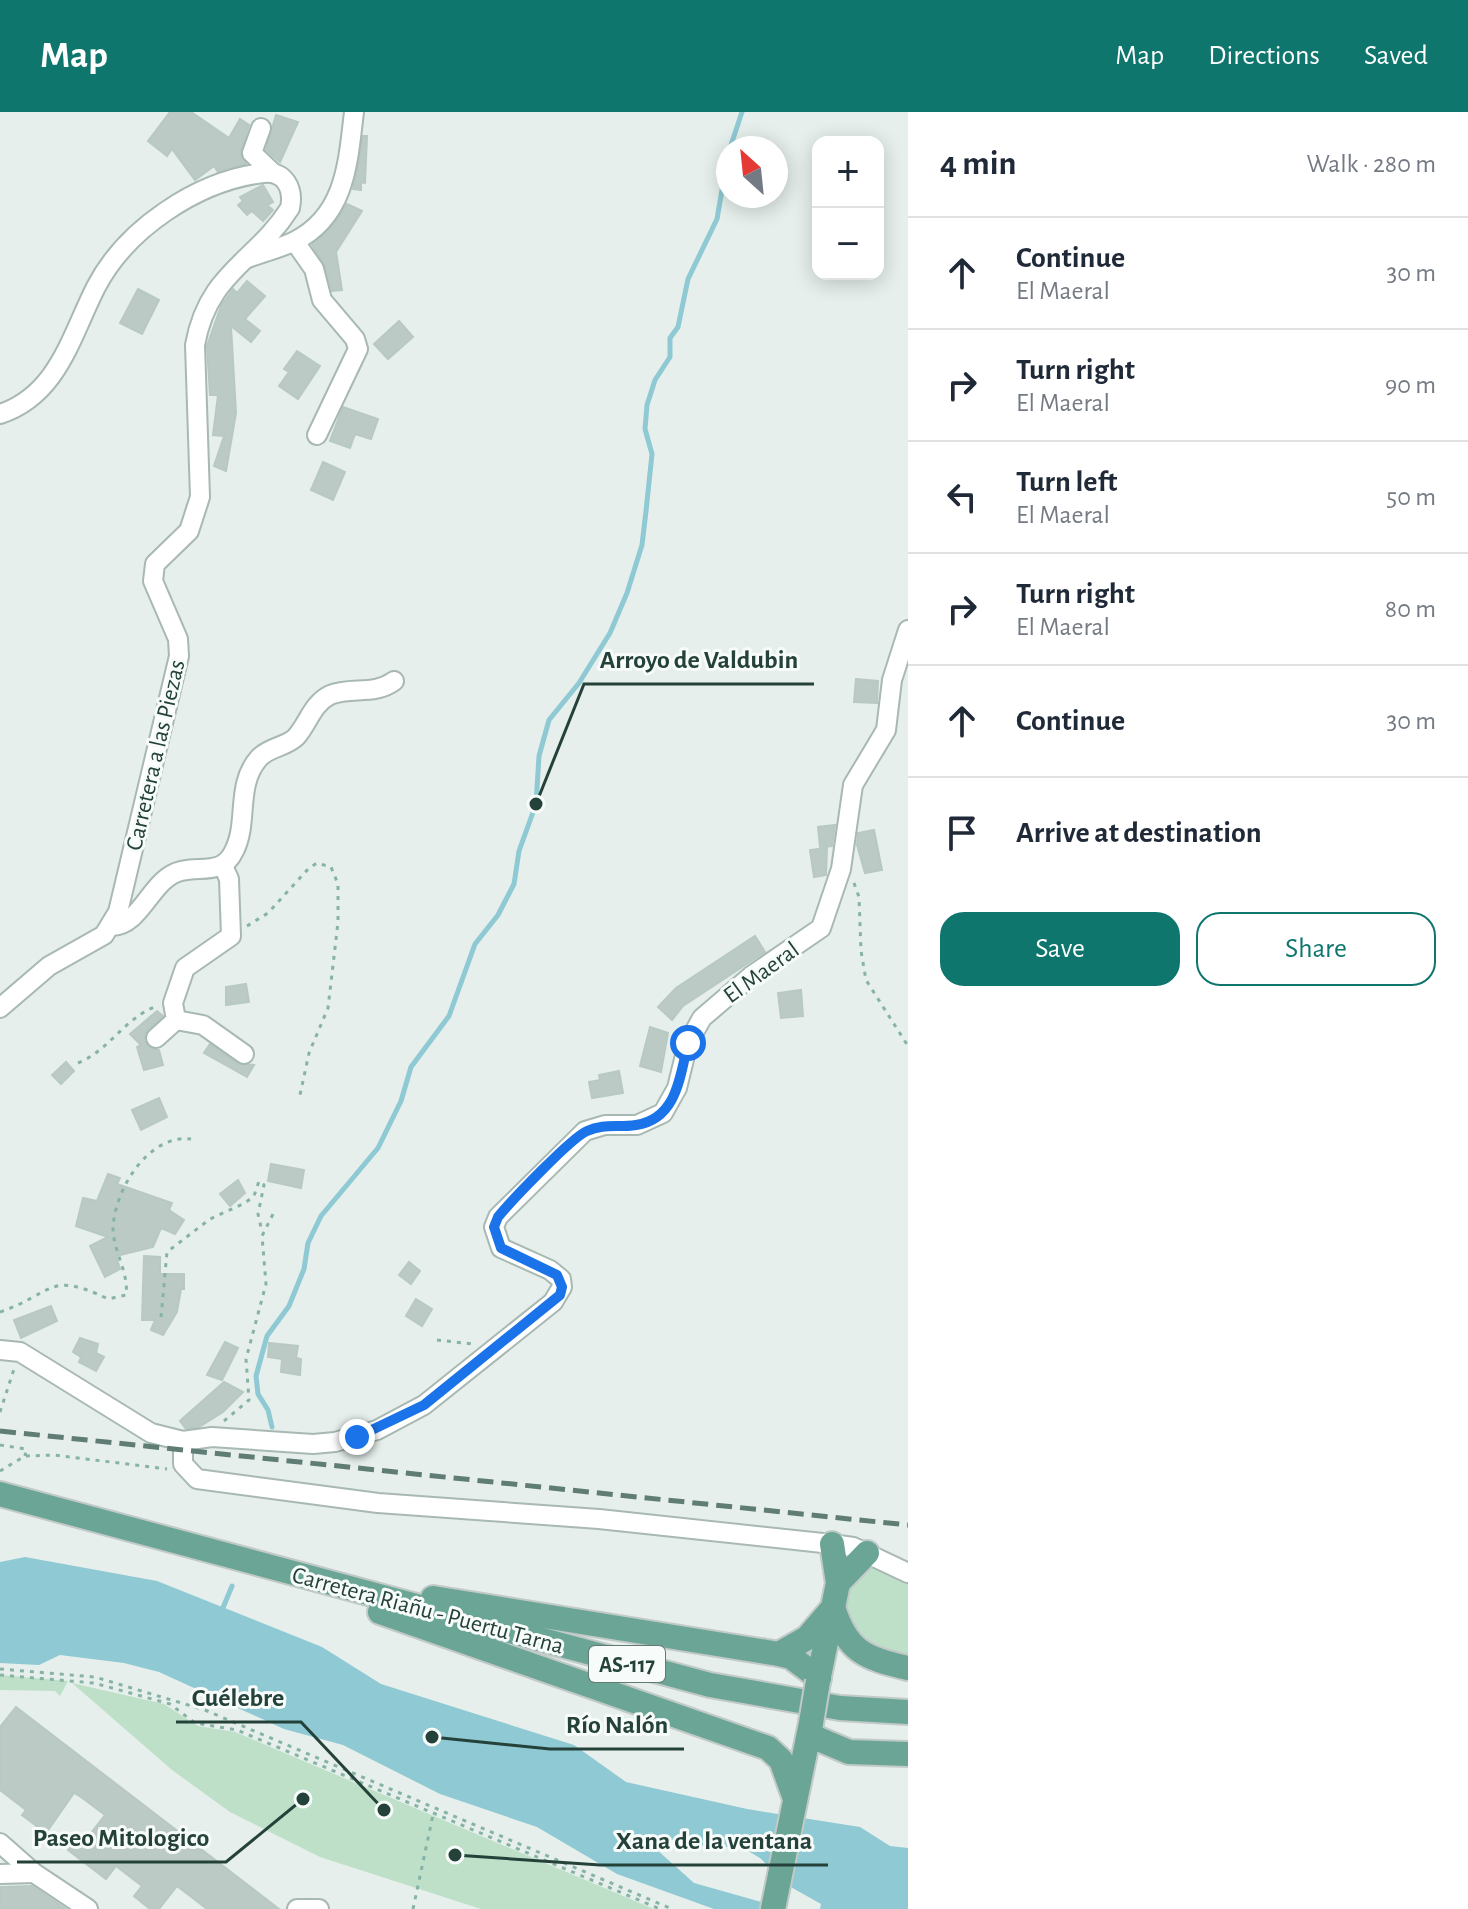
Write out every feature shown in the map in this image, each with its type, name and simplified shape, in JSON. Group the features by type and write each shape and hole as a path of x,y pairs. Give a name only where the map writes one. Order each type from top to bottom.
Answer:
{"main road":[{"name":"Carretera Riañu - Puertu Tarna","path":"9,1497 710,1685 840,1708 908,1712"},
{"path":"773,1909 838,1583 832,1544"},
{"path":"838,1583 867,1553"},
{"path":"297,1575 364,1606 768,1748 781,1760 794,1799"},
{"path":"351,1590 552,1615 779,1654 791,1657 819,1675"},
{"path":"779,1654 807,1638 833,1607"},
{"path":"833,1607 847,1639 859,1652 873,1660"},
{"path":"819,1675 841,1656 908,1668"},
{"path":"768,1748 793,1746 810,1729"},
{"path":"810,1729 849,1752 908,1754"},
{"path":"794,1799 816,1770 849,1752"}],"street":[{"path":"238,262 295,242 316,226 339,198 346,175 354,112"},
{"path":"261,128 252,153 272,172"},
{"path":"0,414 40,392 62,362 101,278 139,229 195,195 246,177 272,172"},
{"name":"Carretera a las Piezas","path":"112,926 179,656 178,639 153,581 153,572 155,564 189,531 200,497 195,345 199,324 211,296 238,262 290,208 290,186 272,172"},
{"path":"295,242 316,273 322,300 355,339 358,349 317,435"},
{"name":"El Maeral","path":"20,1352 151,1433 190,1440 335,1442 377,1430 424,1405 553,1302 562,1287 561,1279 550,1270 501,1248 494,1227 498,1217 585,1131 605,1125 637,1125 663,1113 677,1088 688,1043 702,1018 728,993 821,928 841,869 853,785 886,730 892,680 908,630"},
{"path":"223,866 237,845 245,785 259,759 292,740 324,699 333,694 379,689 394,681"},
{"path":"0,1008 49,966 133,916 163,879 184,870 223,866"},
{"path":"156,1038 174,1012 185,968 202,954 224,944 231,936 229,879 223,866"},
{"path":"174,1012 203,1025 244,1054"},
{"path":"0,1350 20,1352"},
{"path":"190,1440 186,1471 197,1479 378,1503 599,1519 832,1544 867,1553 908,1573"},
{"path":"0,1843 34,1873 88,1909"},
{"path":"0,1874 34,1873"},
{"path":"297,1909 319,1909"}],"path":[{"path":"233,925 248,926 268,913 317,863 331,867 338,884 338,922 328,1008 309,1053 300,1095"},
{"path":"841,869 850,876 859,897 861,951 869,988 892,1016 908,1046"},
{"path":"78,1063 93,1057 134,1016 174,1012"},
{"path":"0,1312 65,1284 84,1286 108,1299 126,1295 127,1285 113,1229 120,1202 137,1167 159,1144 176,1138 191,1139"},
{"path":"161,1317 167,1252 210,1219 245,1203 254,1196 259,1181 264,1185 258,1214 266,1284 246,1359 249,1400 190,1440"},
{"path":"262,1236 273,1214"},
{"path":"437,1340 496,1347"},
{"path":"0,1412 20,1352"},
{"path":"0,1445 26,1449 25,1456"},
{"path":"0,1471 25,1456 54,1455 186,1471"},
{"path":"0,1672 95,1677 205,1710 660,1909"},
{"path":"0,1672 94,1683 158,1700 178,1708 195,1723 237,1730 672,1909"},
{"path":"413,1909 434,1812"}],"green space":[{"path":"867,1553 908,1573 908,1668 859,1652 838,1583"},
{"path":"0,1675 68,1681 60,1696 55,1691 0,1690"},
{"path":"72,1683 164,1704 198,1726 235,1732 654,1909 481,1909 320,1857 230,1812 172,1770"}],"water":[{"path":"25,1557 157,1581 322,1647 381,1684 574,1745 626,1782 747,1809 860,1827 890,1846 908,1848 908,1909 820,1909 821,1904 789,1886 760,1858 743,1848 695,1845 653,1835 646,1840 694,1883 786,1909 714,1909 617,1874 537,1827 440,1794 343,1745 284,1729 159,1672 124,1663 60,1655 39,1665 0,1663 0,1562"}],"building":[{"path":"170,112 191,112 229,138 240,119 249,125 241,150 246,164 218,172 214,166 195,180 172,149 167,156 148,141"},
{"path":"276,115 298,122 280,162 266,150"},
{"path":"363,136 367,136 365,183 361,182 361,190 353,189"},
{"path":"263,185 273,202 267,205 273,210 263,221 252,211 247,215 238,205 243,201 240,197"},
{"path":"347,204 362,211 336,252 342,290 332,291 325,266 312,245 333,225"},
{"path":"247,281 265,296 245,319 260,331 251,342 231,326 236,413 226,471 214,466 224,436 213,435 218,395 210,395 207,346 221,306 233,289 237,293"},
{"path":"138,289 159,300 142,334 120,323"},
{"path":"399,321 413,337 388,359 374,344"},
{"path":"297,351 320,366 298,399 279,386 289,372 284,369"},
{"path":"343,407 378,419 371,439 355,434 350,448 330,441"},
{"path":"323,462 345,472 333,500 311,490"},
{"path":"856,679 878,681 877,703 854,702"},
{"path":"835,825 832,846 820,847 818,827"},
{"path":"874,830 882,870 865,873 857,845 858,833"},
{"path":"827,848 826,875 814,877 810,850"},
{"path":"755,936 765,952 683,1006 672,1020 658,1007 676,988"},
{"path":"246,984 249,1002 226,1005 226,987"},
{"path":"801,990 803,1016 781,1018 778,993"},
{"path":"157,1011 163,1016 147,1030 144,1040 148,1047 159,1050 163,1065 144,1070 137,1047 141,1045 130,1034"},
{"path":"650,1027 668,1033 661,1072 640,1066"},
{"path":"210,1044 238,1064 254,1065 247,1077 204,1053"},
{"path":"66,1062 74,1071 61,1084 52,1075"},
{"path":"619,1071 623,1093 592,1098 589,1082 600,1080 599,1075"},
{"path":"159,1098 167,1117 141,1130 132,1110"},
{"path":"271,1164 304,1170 301,1188 268,1181"},
{"path":"108,1174 120,1178 117,1184 172,1203 169,1210 184,1220 175,1234 161,1228 153,1247 116,1256 120,1269 105,1277 90,1246 108,1237 76,1226 83,1198 97,1201"},
{"path":"238,1180 245,1193 230,1206 220,1194"},
{"path":"144,1256 160,1257 160,1274 184,1274 184,1289 181,1289 177,1312 163,1335 151,1330 155,1320 142,1320"},
{"path":"409,1262 420,1271 411,1284 399,1275"},
{"path":"416,1299 432,1309 422,1326 406,1316"},
{"path":"51,1306 57,1321 21,1338 14,1320"},
{"path":"80,1338 98,1344 96,1353 104,1357 96,1371 79,1362 81,1357 73,1352"},
{"path":"225,1342 238,1348 222,1380 207,1375"},
{"path":"269,1343 298,1346 296,1358 301,1359 300,1375 281,1372 282,1359 268,1357"},
{"path":"224,1382 243,1392 223,1412 199,1427 186,1429 180,1421"},
{"path":"16,1707 279,1909 207,1909 177,1886 159,1909 150,1909 134,1896 142,1886 116,1866 106,1879 68,1850 80,1834 87,1838 105,1815 81,1797 74,1793 46,1833 22,1815 26,1810 0,1790 0,1727"},
{"path":"32,1886 66,1909 0,1909 0,1887"}],"waterway":[{"path":"734,136 742,112"},
{"path":"272,1427 268,1410 258,1394 256,1376 267,1336 289,1306 304,1269 308,1243 321,1216 378,1148 401,1101 411,1067 449,1016 475,944 498,915 514,884 519,851 536,804 539,756 549,720 579,683 610,633 627,593 642,545 646,511 652,454 645,429 647,405 655,380 670,357 670,338 678,327 688,279 717,219 719,208"},
{"path":"220,1615 232,1586"}],"railway":[{"path":"0,1431 908,1525"}],"place":[{"name":"Arroyo de Valdubin","path":"536,804"},
{"name":"Río Nalón","path":"432,1737"},
{"name":"Paseo Mitologico","path":"303,1799"},
{"name":"Cuélebre","path":"384,1810"},
{"name":"Xana de la ventana","path":"455,1855"}],"route":[{"path":"357,1437 392,1423 424,1405 560,1295 561,1279 557,1275 501,1248 495,1238 494,1227 498,1217 585,1131 605,1125 637,1125 663,1113 677,1088 688,1043"}]}
